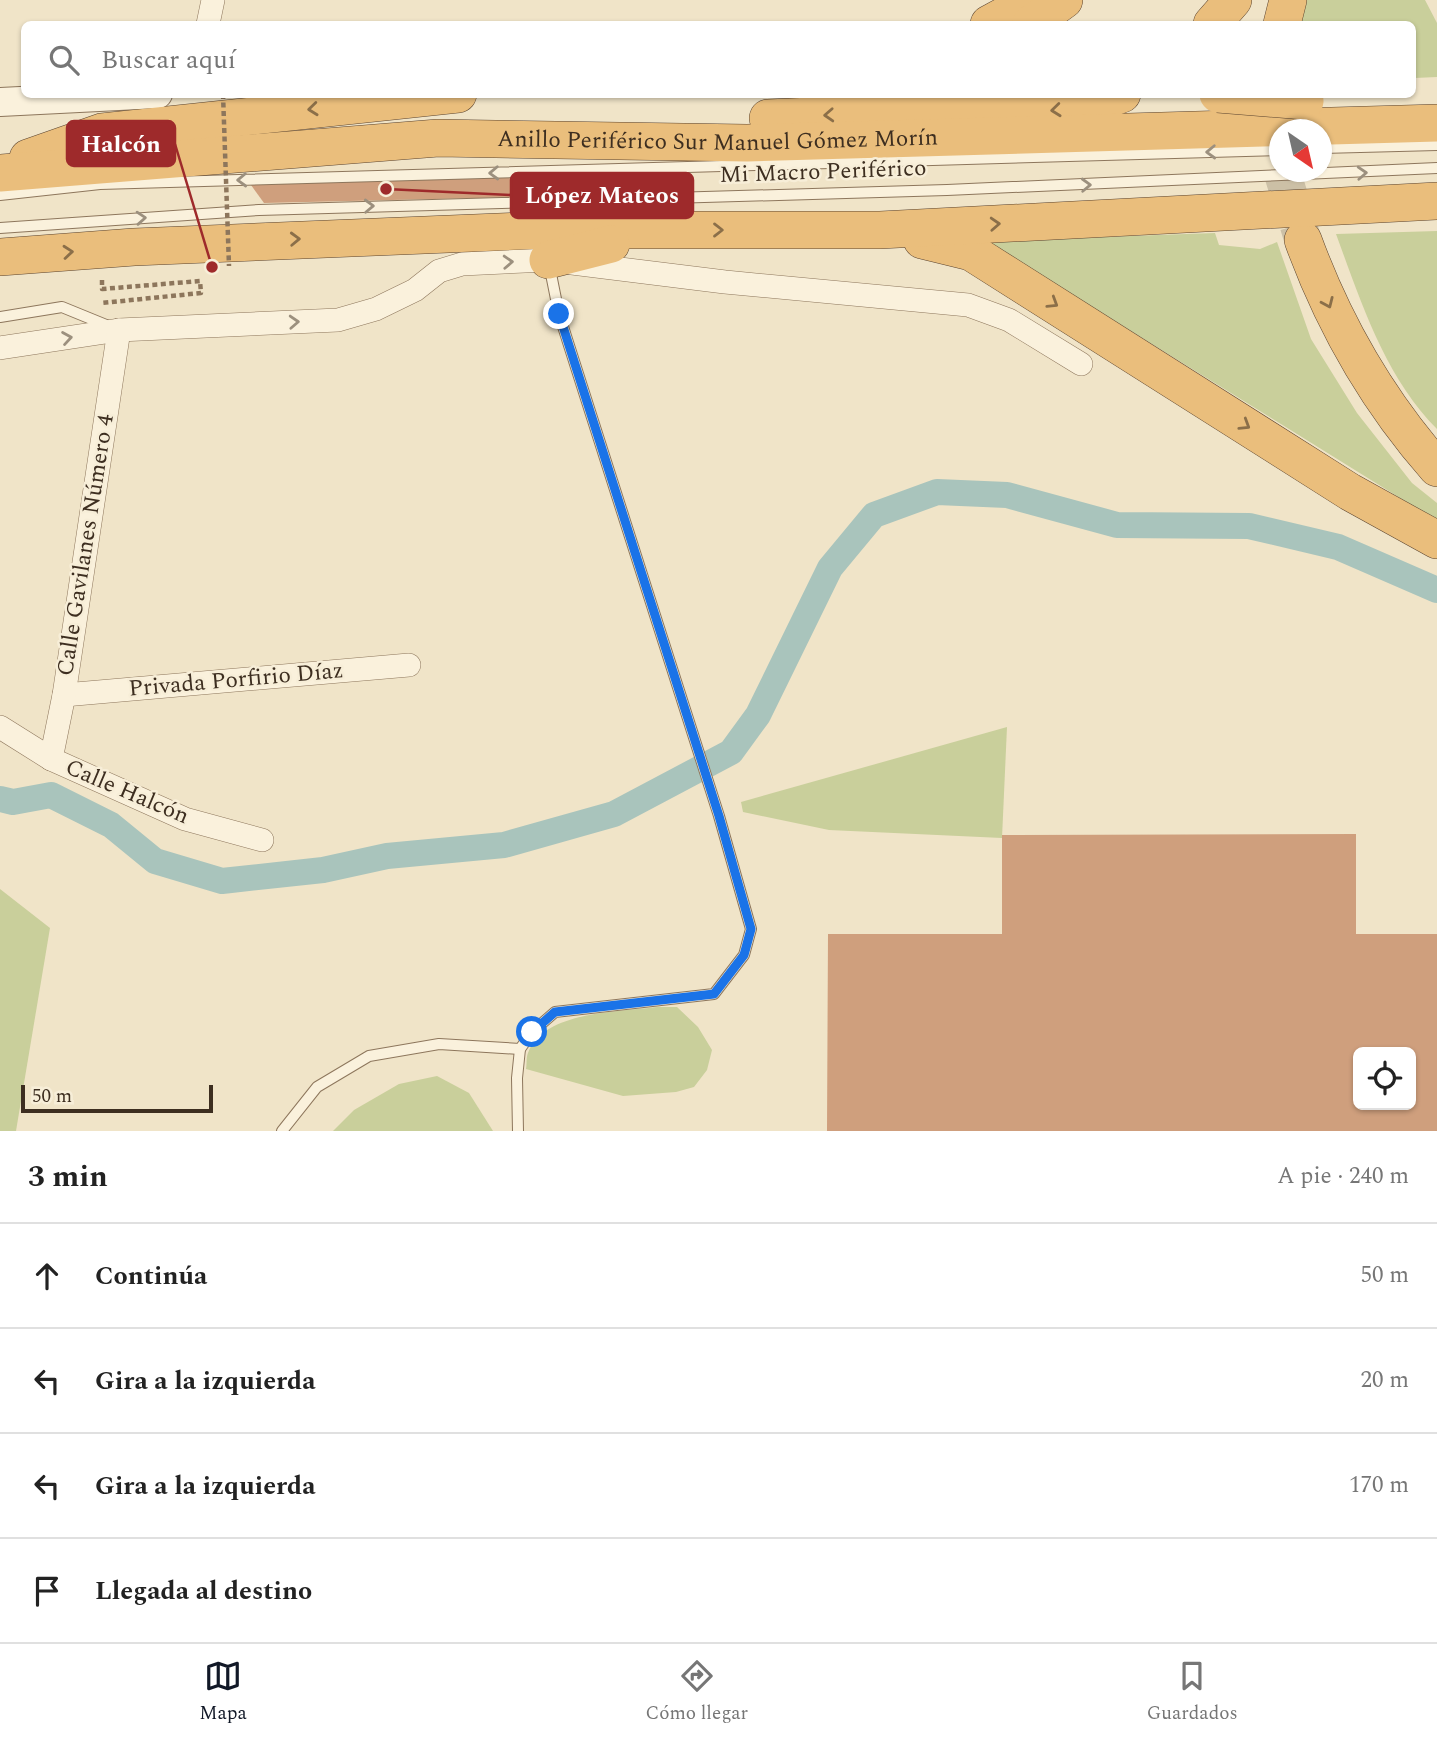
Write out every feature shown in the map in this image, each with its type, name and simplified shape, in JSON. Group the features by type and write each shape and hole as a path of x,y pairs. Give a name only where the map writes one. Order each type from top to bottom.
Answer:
{"highway":[{"path":"994,21 1033,0"},
{"path":"1035,21 1064,0"},
{"path":"1215,21 1233,0"},
{"path":"1283,21 1287,0"},
{"path":"0,171 102,132 405,98"},
{"path":"438,138 860,113 1040,111 1086,105 1109,98"},
{"path":"1268,98 1437,108"},
{"name":"Anillo Periférico Sur Manuel Gómez Morín","path":"0,171 438,138 747,143 1437,123"},
{"path":"0,257 160,245 547,245 670,230 880,230 1437,201"},
{"path":"880,230 971,252 1350,492 1437,540"},
{"path":"1303,240 1337,323 1361,366 1388,409 1437,468"}],"street":[{"path":"209,21 213,0"},
{"path":"0,102 79,98"},
{"path":"0,348 119,330 338,320 376,309 415,289 439,271 547,245 725,282 968,305 1009,320 1081,364"},
{"name":"Calle Gavilanes Número 4","path":"51,759 64,695 119,330"},
{"name":"Privada Porfirio Díaz","path":"64,695 409,665"},
{"name":"Calle Halcón","path":"0,727 51,759 185,818 262,840"}],"lane":[{"path":"1332,148 1437,145"},
{"name":"Mi Macro Periférico","path":"0,195 100,184 1269,149"},
{"name":"Mi Macro Periférico","path":"0,229 259,210 947,190 1437,168"},
{"path":"518,1131 517,1078 520,1049 532,1032 555,1012 714,994 744,955 751,929 719,816 559,314 547,245"},
{"path":"0,317 62,307 119,330"},
{"path":"282,1131 317,1087 369,1056 439,1044 520,1049"}],"path":[{"path":"223,98 229,266"},
{"path":"62,307 201,293"}],"green space":[{"path":"1305,0 1425,0 1437,23 1437,77 1416,78 1416,21 1302,21"},
{"path":"1437,231 1437,429 1403,386 1376,338 1336,234"},
{"path":"1215,233 1219,245 1260,249 1277,242 1311,339 1357,413 1412,483 1437,503 1437,521 986,241"},
{"path":"1007,727 1002,838 829,830 743,812 741,802"},
{"path":"0,889 50,928 16,1131 0,1131"},
{"path":"677,1007 698,1027 712,1050 707,1070 694,1087 676,1092 623,1096 526,1069 528,1053 536,1039 565,1021 603,1013"},
{"path":"437,1076 469,1093 493,1131 333,1131 354,1110 399,1084"}],"building":[{"path":"511,176 523,197 264,203 251,185"},
{"path":"1356,834 1356,934 1437,934 1437,1131 827,1131 828,934 1002,934 1002,835"}],"waterway":[{"path":"0,799 13,802 51,795 111,825 155,861 222,881 323,870 387,856 504,845 614,814 731,752 758,715 830,568 874,515 937,492 1007,495 1117,525 1249,526 1338,547 1437,590"}],"tunnel":[{"path":"1285,182 1302,237"}],"place":[{"name":"López Mateos","path":"386,189"},
{"name":"Halcón","path":"212,267"}],"route":[{"path":"532,1032 555,1012 714,994 744,955 751,929 719,816 559,314"}]}
